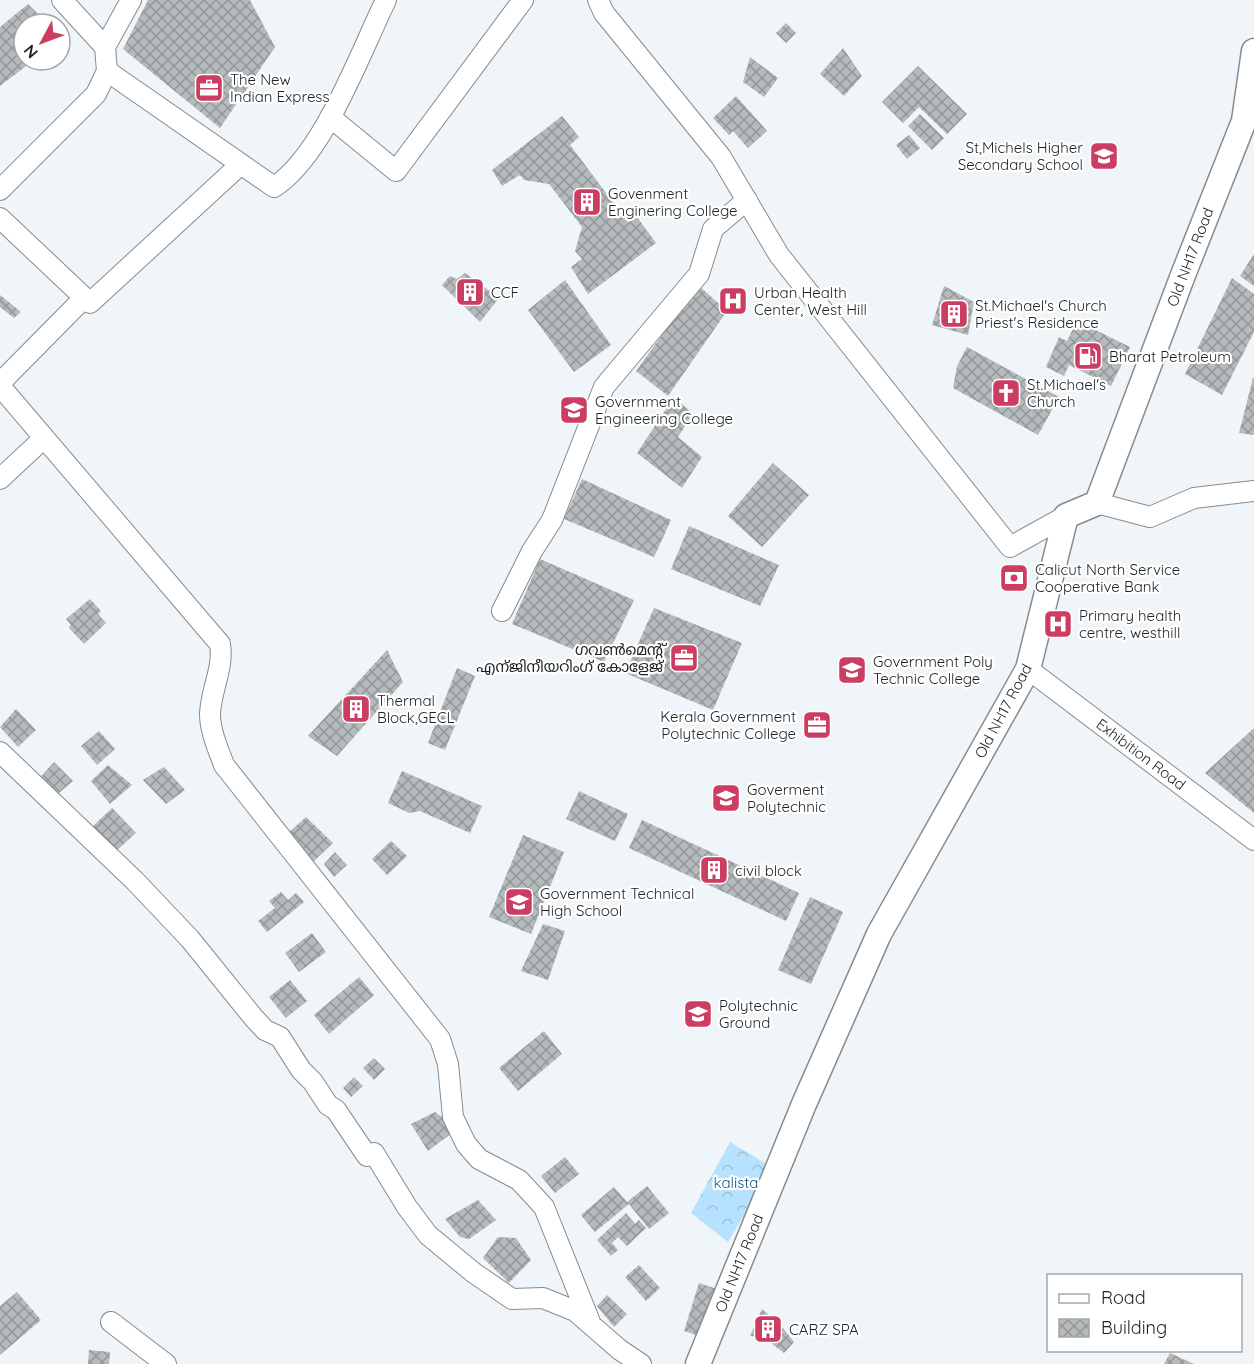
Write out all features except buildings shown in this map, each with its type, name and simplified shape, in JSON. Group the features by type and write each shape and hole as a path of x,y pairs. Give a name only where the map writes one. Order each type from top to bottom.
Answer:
{"main road":[{"name":"Old NH17 Road","path":"1097,503 1244,121 1253,60"},
{"path":"1066,516 1097,503"},
{"name":"Old NH17 Road","path":"698,1364 804,1104 879,934 1028,669 1066,516"}],"street":[{"path":"62,0 105,47"},
{"path":"0,190 96,94 107,71 105,47 131,0"},
{"path":"107,71 274,187 290,176 330,117 386,0"},
{"path":"330,117 396,171 523,0"},
{"path":"598,0 604,13 721,156 779,255 1010,547 1066,516"},
{"path":"0,218 90,303 241,164"},
{"path":"502,611 532,551 552,520 604,387 699,274 713,229 747,200"},
{"path":"84,297 0,385 220,644 223,659 210,714 215,741 224,765 440,1039 448,1065 453,1117 466,1144 479,1159 519,1180 544,1207 590,1322"},
{"path":"0,480 44,438"},
{"path":"1097,503 1150,517 1194,498 1254,491"},
{"name":"Exhibition Road","path":"1028,669 1254,840"},
{"path":"0,752 135,881 190,939 265,1030 280,1037 301,1070 313,1082 328,1106 336,1110 367,1156 374,1153 407,1207 433,1240 512,1299 552,1300 590,1322 620,1350 641,1364"},
{"path":"111,1322 166,1364"}],"green space":[{"name":"kalista","path":"730,1142 773,1168 728,1242 691,1213"}],"place":[{"name":"The New Indian Express","path":"209,88"},
{"name":"St,Michels Higher Secondary School","path":"1104,156"},
{"name":"Govenment Enginering College","path":"587,202"},
{"name":"CCF","path":"470,292"},
{"name":"Urban Health Center, West Hill","path":"733,301"},
{"name":"St.Michael's Church Priest's Residence","path":"954,314"},
{"name":"Bharat Petroleum","path":"1088,356"},
{"name":"St.Michael's Church","path":"1006,393"},
{"name":"Government Engineering College","path":"574,410"},
{"name":"Calicut North Service Cooperative Bank","path":"1014,578"},
{"name":"Primary health centre, westhill","path":"1058,624"},
{"name":"ഗവൺമെന്റ് എന്ജിനീയറിംഗ് കോളേജ്","path":"684,658"},
{"name":"Government Poly Technic College","path":"852,670"},
{"name":"Thermal Block,GECL","path":"356,709"},
{"name":"Kerala Government Polytechnic College","path":"817,725"},
{"name":"Goverment Polytechnic","path":"726,798"},
{"name":"civil block","path":"714,870"},
{"name":"Government Technical High School","path":"519,902"},
{"name":"Polytechnic Ground","path":"698,1014"},
{"name":"CARZ SPA","path":"768,1329"}]}
